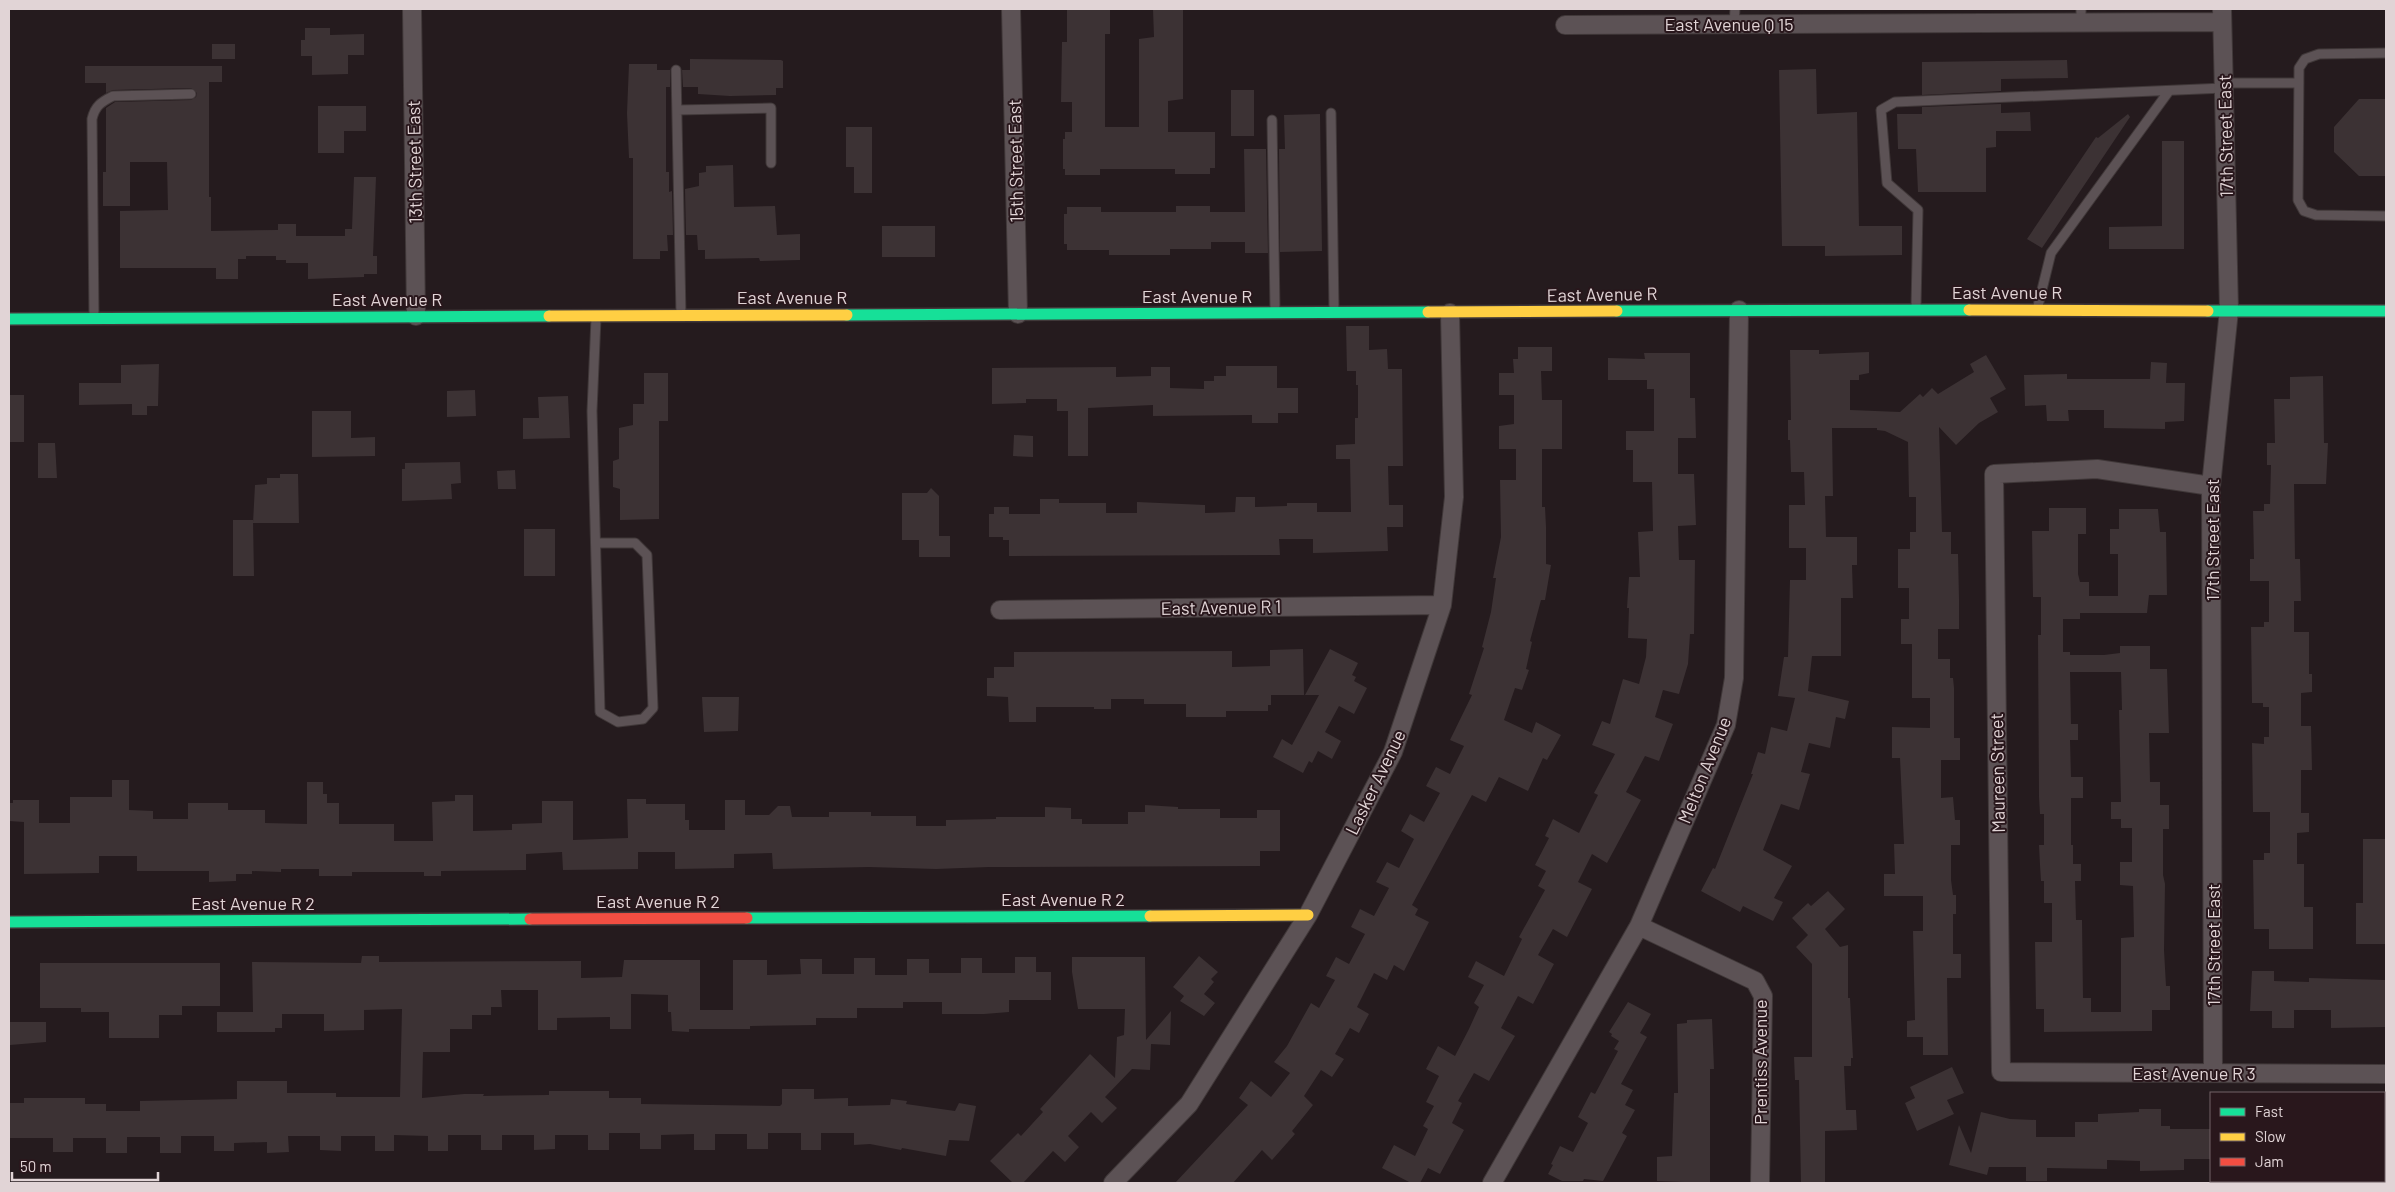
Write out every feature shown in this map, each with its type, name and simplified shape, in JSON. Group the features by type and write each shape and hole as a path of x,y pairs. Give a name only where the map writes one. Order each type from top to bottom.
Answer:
{"main road":[{"name":"East Avenue R","path":"9,319 1739,310 2386,310"},
{"name":"East Avenue R 2","path":"9,922 1308,915"}],"street":[{"name":"13th Street East","path":"412,9 416,316"},
{"name":"15th Street East","path":"1011,9 1018,314"},
{"name":"East Avenue Q 15","path":"1565,25 1735,16 2222,16"},
{"name":"17th Street East","path":"2213,1073 2211,486 2229,310 2222,16"},
{"name":"Melton Avenue","path":"1492,1183 1639,926 1726,724 1734,678 1739,310"},
{"name":"Lasker Avenue","path":"1113,1183 1189,1104 1308,915 1393,752 1442,605 1454,498 1450,313"},
{"name":"Maureen Street","path":"2001,1072 1994,474 2097,469 2211,486"},
{"name":"East Avenue R 1","path":"1000,610 1442,605"},
{"name":"Prentiss Avenue","path":"1639,926 1755,981 1763,996 1760,1183"},
{"name":"East Avenue R 3","path":"2001,1072 2386,1074"}],"lane":[{"path":"2386,53 2319,54 2305,59 2299,68 2298,200 2304,212 2316,215 2386,216"},
{"path":"676,70 681,315"},
{"path":"1916,310 1918,210 1887,183 1881,110 1895,102 2169,91 2224,85 2299,83"},
{"path":"2037,310 2051,253 2169,91"},
{"path":"94,318 92,119 95,108 102,101 113,96 191,94"},
{"path":"677,110 771,108 771,163"},
{"path":"1331,113 1334,313"},
{"path":"1272,120 1275,313"},
{"path":"596,316 592,411 600,712 618,722 643,719 653,708 647,554 636,544 596,544"}],"building":[{"path":"1067,9 1110,9 1110,34 1105,34 1105,127 1139,127 1139,39 1154,37 1153,9 1183,9 1183,99 1168,101 1168,132 1215,132 1215,168 1210,168 1210,174 1175,174 1175,169 1100,169 1100,175 1065,175 1065,169 1063,169 1063,139 1065,139 1065,132 1072,132 1072,102 1061,102 1062,42 1067,42"},
{"path":"305,28 330,28 330,35 364,34 364,55 348,55 348,74 312,75 312,56 301,56 301,40 305,40"},
{"path":"212,44 235,44 235,59 212,59"},
{"path":"690,59 781,60 783,61 783,88 776,88 776,95 730,96 698,94 698,87 683,87 682,70 690,70"},
{"path":"2067,60 2068,78 2001,79 2001,91 1922,95 1922,62"},
{"path":"629,64 657,64 657,70 670,70 670,87 666,87 666,172 669,172 669,192 672,191 673,235 667,235 668,251 660,251 660,259 633,259 633,158 629,158 627,113"},
{"path":"85,66 222,66 222,82 209,82 209,197 211,197 211,231 278,230 278,224 296,224 296,236 345,236 345,229 352,229 354,177 376,177 373,256 377,256 377,274 364,274 364,277 308,279 308,263 286,263 286,260 276,260 276,256 246,256 246,259 238,259 238,279 216,279 216,268 120,268 120,211 168,210 167,162 130,162 130,206 103,206 103,172 106,172 106,108 115,102 191,100 196,97 197,93 191,88 113,90 106,93 106,83 85,83"},
{"path":"1816,69 1817,114 1857,112 1859,226 1902,226 1902,255 1825,256 1825,246 1782,246 1779,70"},
{"path":"1231,90 1254,90 1254,136 1231,136"},
{"path":"2359,99 2386,99 2386,176 2359,176 2334,152 2334,127"},
{"path":"2001,104 2001,113 2030,112 2031,131 1996,131 1996,147 1986,148 1986,192 1918,192 1916,149 1898,149 1897,114 1922,114 1922,107"},
{"path":"318,106 366,106 366,131 344,131 344,153 318,153"},
{"path":"1320,114 1322,251 1280,252 1279,149 1285,149 1284,115"},
{"path":"2128,114 2130,117 2042,248 2027,239 2096,137 2098,138"},
{"path":"846,127 872,127 872,193 854,193 854,167 846,167"},
{"path":"2162,141 2184,141 2184,249 2109,249 2109,227 2162,226"},
{"path":"1244,149 1266,149 1268,253 1245,253 1245,242 1211,242 1211,249 1170,249 1170,255 1109,255 1109,250 1067,250 1067,244 1064,244 1064,214 1067,214 1067,207 1101,207 1101,212 1176,212 1176,206 1210,206 1210,212 1245,212"},
{"path":"733,165 734,207 775,206 777,235 800,234 800,260 760,261 759,258 705,259 705,250 698,250 697,235 686,235 685,189 699,186 699,173 706,172 706,166"},
{"path":"882,226 935,226 935,257 882,257"},
{"path":"1346,326 1369,326 1369,350 1387,349 1388,369 1402,369 1403,466 1388,466 1389,505 1403,505 1403,527 1387,527 1388,551 1313,553 1313,539 1279,539 1280,555 1009,556 1009,540 1003,540 1003,537 989,537 989,514 994,514 994,507 1009,507 1009,514 1040,514 1040,499 1059,499 1059,503 1106,503 1106,513 1137,513 1137,502 1205,505 1205,513 1235,512 1236,497 1255,497 1255,507 1287,506 1287,503 1317,503 1317,512 1351,512 1350,459 1336,459 1336,445 1355,444 1355,418 1358,418 1356,371 1347,371"},
{"path":"1518,347 1552,347 1552,371 1541,371 1542,400 1562,400 1562,449 1542,449 1542,507 1545,507 1546,564 1551,565 1545,600 1541,600 1530,641 1532,642 1526,669 1529,670 1522,690 1515,688 1504,720 1532,733 1536,722 1561,735 1547,760 1543,758 1528,791 1499,777 1486,802 1472,795 1412,905 1418,909 1415,915 1429,922 1404,971 1394,965 1387,980 1374,973 1357,1007 1369,1014 1359,1033 1350,1028 1335,1054 1344,1059 1332,1077 1321,1070 1304,1096 1313,1105 1292,1131 1295,1134 1272,1160 1262,1150 1233,1183 1175,1183 1248,1105 1239,1098 1251,1081 1271,1097 1290,1073 1274,1062 1287,1046 1311,1003 1319,1008 1335,980 1326,976 1336,957 1349,964 1365,934 1351,927 1360,909 1374,916 1389,888 1376,882 1387,862 1399,868 1414,839 1401,831 1410,814 1424,822 1440,793 1426,786 1436,767 1450,774 1464,746 1450,740 1472,695 1469,694 1484,648 1482,647 1491,612 1496,578 1493,578 1501,537 1500,480 1516,480 1516,449 1499,449 1499,426 1514,424 1514,395 1499,395 1499,373 1514,373 1513,359 1518,359"},
{"path":"1790,350 1819,350 1819,354 1869,352 1869,373 1859,375 1859,380 1850,380 1850,410 1900,412 1920,394 1923,397 1932,388 1938,394 1974,372 1970,364 1986,355 2006,389 1990,398 1998,412 1979,423 1956,445 1939,427 1942,532 1951,532 1951,554 1958,554 1959,599 1959,629 1938,629 1938,659 1950,659 1950,678 1953,678 1954,688 1954,738 1960,738 1960,760 1941,760 1941,798 1953,797 1955,820 1960,820 1960,845 1951,845 1951,880 1953,895 1956,895 1956,914 1953,914 1953,954 1961,954 1961,978 1947,978 1948,1055 1923,1055 1923,1037 1907,1037 1907,1021 1915,1020 1913,931 1923,931 1923,896 1884,896 1884,874 1895,874 1894,844 1904,844 1900,758 1892,758 1892,727 1930,728 1930,698 1912,698 1912,644 1901,644 1901,619 1909,619 1909,588 1898,588 1898,549 1910,549 1910,532 1916,532 1916,497 1909,497 1908,442 1885,431 1877,430 1877,428 1832,428 1833,496 1825,496 1826,537 1857,537 1857,565 1852,565 1853,598 1841,598 1841,656 1812,656 1808,691 1849,701 1845,719 1836,717 1830,748 1809,743 1801,772 1810,774 1799,810 1781,804 1763,850 1792,866 1774,898 1783,902 1773,921 1743,906 1740,912 1701,891 1713,868 1715,869 1753,774 1751,774 1758,752 1765,754 1771,727 1787,731 1795,698 1778,696 1784,657 1788,657 1790,580 1806,580 1806,548 1789,548 1789,505 1805,505 1804,472 1791,472 1790,440 1788,440 1788,420 1791,420"},
{"path":"1644,353 1690,353 1690,398 1695,398 1696,438 1678,438 1678,474 1694,474 1696,525 1678,526 1679,560 1695,560 1694,634 1690,634 1688,664 1679,694 1663,690 1655,717 1673,724 1659,761 1645,756 1626,792 1641,800 1607,863 1592,854 1578,882 1592,889 1567,937 1553,929 1538,955 1554,964 1533,1004 1518,996 1501,1028 1515,1036 1489,1081 1474,1073 1458,1101 1462,1103 1452,1123 1464,1130 1440,1174 1428,1168 1420,1183 1411,1183 1382,1168 1394,1145 1415,1156 1428,1129 1423,1126 1434,1106 1426,1102 1439,1076 1426,1069 1438,1046 1455,1056 1479,1007 1474,1003 1484,985 1468,977 1476,961 1504,976 1522,939 1519,937 1545,890 1538,886 1546,871 1535,865 1549,838 1545,836 1553,819 1579,833 1598,795 1594,793 1615,754 1592,745 1602,721 1610,724 1623,679 1639,684 1646,657 1647,639 1628,638 1629,608 1627,608 1629,577 1640,577 1638,532 1653,531 1652,482 1633,482 1633,450 1626,450 1626,431 1654,431 1654,389 1647,389 1647,380 1608,380 1608,358 1645,359"},
{"path":"2151,362 2167,363 2166,383 2185,383 2184,421 2165,422 2165,429 2104,428 2104,410 2068,410 2069,421 2047,421 2046,405 2025,406 2024,375 2067,374 2067,379 2150,379"},
{"path":"159,364 158,406 147,406 147,415 132,415 132,404 79,405 79,383 121,383 121,365"},
{"path":"1226,366 1277,366 1277,388 1298,388 1298,413 1278,413 1278,423 1252,423 1252,415 1153,416 1153,405 1088,408 1088,456 1068,456 1068,411 1057,411 1057,399 1026,399 1026,403 992,404 992,368 1116,367 1116,377 1151,376 1151,367 1170,367 1170,388 1204,389 1204,381 1214,381 1214,376 1226,376"},
{"path":"644,373 668,373 668,421 659,421 659,519 620,520 620,489 613,487 613,461 619,459 619,428 633,425 633,404 644,404"},
{"path":"2323,376 2324,443 2328,443 2326,484 2294,484 2295,559 2300,559 2301,601 2294,601 2294,632 2309,632 2309,674 2312,674 2312,692 2301,693 2301,726 2311,726 2312,770 2301,770 2301,813 2309,813 2309,832 2297,833 2297,864 2304,864 2304,907 2313,907 2313,949 2269,949 2269,929 2254,929 2253,860 2264,860 2264,853 2270,853 2270,812 2253,812 2252,743 2264,744 2264,737 2269,737 2269,707 2263,707 2263,703 2252,703 2251,627 2264,627 2264,622 2269,622 2269,581 2250,581 2250,559 2254,559 2253,511 2264,511 2264,504 2270,504 2271,465 2267,465 2267,443 2275,443 2274,399 2290,399 2290,377"},
{"path":"475,390 476,416 447,417 447,391"},
{"path":"9,395 24,395 24,442 9,442"},
{"path":"568,396 570,438 523,439 523,418 539,418 538,397"},
{"path":"312,411 351,411 351,438 375,437 375,456 312,457"},
{"path":"1014,435 1033,436 1033,457 1013,456"},
{"path":"38,443 55,443 57,478 38,478"},
{"path":"460,462 461,483 451,484 452,499 402,501 402,469 405,469 405,463"},
{"path":"515,470 516,489 498,489 497,471"},
{"path":"280,474 298,474 299,523 253,523 255,485 267,484 267,478 280,478"},
{"path":"931,488 939,496 939,536 950,536 950,557 919,557 919,540 902,540 902,493 927,493"},
{"path":"2049,508 2086,508 2086,534 2078,534 2078,574 2080,582 2089,582 2089,596 2118,596 2118,554 2110,554 2110,529 2119,529 2119,509 2158,509 2160,532 2166,532 2167,595 2149,595 2147,613 2080,613 2080,619 2063,619 2063,652 2070,652 2070,655 2104,655 2120,653 2120,646 2150,646 2150,669 2167,669 2169,733 2149,733 2150,782 2160,782 2160,805 2169,805 2169,829 2163,829 2163,875 2165,884 2164,950 2166,986 2170,986 2170,1010 2152,1010 2152,1031 2044,1032 2044,1009 2036,1009 2035,942 2052,942 2052,903 2044,903 2044,881 2041,881 2040,865 2039,845 2044,845 2044,814 2040,814 2039,797 2038,635 2041,635 2041,597 2033,597 2032,531 2049,531","holes":["2070,672 2121,672 2122,710 2119,710 2121,802 2111,802 2111,819 2121,819 2121,828 2132,828 2132,862 2120,862 2120,885 2133,886 2134,937 2121,938 2121,1012 2091,1012 2091,998 2083,998 2082,920 2076,920 2075,881 2081,881 2081,864 2073,864 2073,845 2071,845 2071,798 2083,798 2083,777 2071,777 2070,740 2078,740 2078,724 2071,724"]},
{"path":"233,520 253,520 254,576 233,576"},
{"path":"524,529 555,529 555,576 524,576"},
{"path":"1303,649 1304,695 1271,695 1271,705 1268,705 1268,711 1226,711 1226,717 1186,717 1186,704 1144,704 1144,699 1111,699 1111,709 1094,709 1094,707 1036,707 1036,722 1009,722 1008,697 987,696 987,678 994,678 994,667 1014,667 1014,652 1232,651 1232,667 1270,666 1270,650"},
{"path":"1330,649 1358,663 1352,675 1356,677 1354,681 1367,688 1354,714 1339,706 1325,732 1341,741 1332,759 1318,751 1312,763 1309,761 1303,773 1273,757 1282,739 1292,745 1319,695 1305,695"},
{"path":"702,697 739,697 738,731 704,732"},
{"path":"112,780 129,780 129,810 153,811 153,819 188,819 188,803 228,803 228,810 265,810 265,823 307,824 307,782 323,782 323,794 327,794 327,803 339,803 339,824 394,824 394,841 433,841 432,802 455,801 455,795 473,795 473,831 512,830 512,824 542,823 542,801 573,801 573,840 628,838 627,799 646,799 646,804 685,804 685,820 689,820 689,830 725,830 725,800 745,800 745,815 769,815 778,806 790,806 792,817 829,817 829,812 871,812 871,816 916,816 916,826 946,826 946,820 1045,817 1045,807 1071,808 1071,819 1082,819 1082,824 1128,824 1128,812 1145,812 1145,805 1178,807 1178,809 1220,809 1220,818 1257,818 1257,810 1280,810 1280,851 1260,851 1260,866 989,867 936,869 869,867 773,869 772,853 734,854 734,868 675,869 675,852 638,852 638,869 563,870 562,852 526,854 526,870 441,871 441,876 424,876 424,872 352,872 352,876 319,876 319,869 281,869 281,872 252,871 252,874 236,874 236,881 209,882 209,871 137,871 137,856 99,856 99,873 24,874 24,822 9,821 9,803 13,803 13,800 39,800 39,823 70,823 70,797 112,797"},
{"path":"2363,839 2386,839 2386,944 2356,944 2356,903 2363,903"},
{"path":"1828,891 1845,909 1825,929 1840,947 1848,945 1848,998 1850,998 1853,1058 1851,1058 1851,1066 1844,1066 1846,1110 1856,1110 1857,1130 1825,1131 1825,1183 1801,1183 1799,1080 1795,1080 1794,1057 1812,1057 1812,964 1796,947 1808,935 1792,918 1808,903 1811,906"},
{"path":"362,956 379,956 379,962 581,961 581,978 622,977 624,960 700,960 700,1010 733,1010 733,960 767,960 767,975 801,974 800,959 822,959 822,974 854,974 854,958 875,958 875,975 907,975 907,959 929,959 929,973 961,973 961,958 982,958 982,973 1015,973 1015,957 1036,957 1036,972 1051,972 1051,1000 1009,1000 1009,1012 984,1014 942,1014 942,1002 903,1002 903,1008 857,1008 857,1018 816,1018 816,1025 750,1026 750,1029 689,1029 689,1032 672,1031 671,1012 668,1012 668,995 631,994 631,1029 610,1029 610,1017 557,1018 557,1030 538,1030 538,990 501,990 502,1007 491,1007 491,1015 472,1015 472,1029 450,1029 450,1052 423,1052 422,1098 464,1094 484,1094 483,1096 549,1095 549,1091 609,1091 609,1098 641,1098 641,1104 780,1106 782,1104 782,1089 814,1089 814,1099 848,1098 848,1106 890,1105 891,1099 907,1101 906,1104 955,1111 959,1103 976,1106 969,1141 949,1140 946,1156 870,1144 854,1145 854,1133 821,1133 821,1150 801,1150 801,1133 768,1133 768,1149 747,1149 747,1134 715,1134 715,1150 694,1150 694,1134 661,1135 661,1149 640,1149 640,1133 609,1133 609,1150 588,1150 588,1135 555,1135 555,1149 534,1150 534,1135 502,1135 502,1150 481,1150 481,1135 448,1135 448,1151 428,1151 428,1136 394,1135 394,1151 375,1151 375,1136 341,1136 341,1151 320,1150 320,1136 288,1136 289,1152 267,1153 267,1142 234,1143 234,1151 214,1151 214,1136 181,1136 181,1153 160,1153 160,1137 127,1137 127,1153 106,1153 106,1138 73,1138 73,1152 53,1152 53,1138 9,1138 9,1103 24,1103 24,1098 85,1098 85,1104 106,1104 106,1111 140,1111 140,1101 237,1099 237,1081 287,1081 287,1093 336,1093 336,1097 400,1097 402,1009 364,1010 364,1030 324,1031 324,1014 282,1014 282,1028 275,1028 275,1032 217,1032 217,1012 253,1012 252,962 361,963"},
{"path":"1199,956 1218,972 1211,979 1214,982 1204,994 1215,1003 1204,1016 1180,1001 1184,996 1173,987"},
{"path":"1072,957 1145,957 1146,1040 1171,1011 1170,1045 1151,1044 1150,1070 1132,1069 1105,1097 1117,1108 1102,1123 1091,1112 1068,1136 1079,1147 1065,1162 1053,1151 1023,1183 1013,1183 990,1161 1018,1133 1021,1136 1043,1112 1040,1109 1090,1054 1115,1078 1117,1037 1124,1035 1125,1009 1078,1009 1072,972"},
{"path":"40,963 220,963 220,1006 182,1006 182,1015 159,1015 159,1038 109,1038 109,1012 81,1012 81,1008 40,1008"},
{"path":"2252,971 2274,971 2274,981 2309,982 2309,978 2386,980 2386,1027 2331,1028 2331,1010 2294,1010 2294,1028 2272,1028 2272,1011 2250,1011"},
{"path":"1628,1002 1651,1014 1640,1033 1647,1037 1621,1084 1633,1090 1625,1105 1635,1110 1622,1133 1627,1136 1603,1181 1584,1179 1583,1181 1562,1181 1548,1174 1553,1165 1551,1164 1560,1146 1573,1152 1588,1123 1578,1117 1591,1092 1595,1094 1618,1051 1614,1049 1619,1041 1611,1036 1612,1034 1609,1032"},
{"path":"1712,1019 1714,1069 1710,1069 1710,1183 1657,1181 1657,1157 1672,1156 1674,1093 1678,1093 1677,1024 1687,1023 1687,1020"},
{"path":"9,1022 46,1022 46,1042 10,1045"},
{"path":"1952,1067 1964,1093 1947,1100 1954,1114 1917,1131 1905,1103 1915,1098 1910,1087"},
{"path":"2139,1109 2161,1109 2161,1126 2170,1126 2170,1129 2210,1129 2210,1159 2184,1159 2184,1170 2140,1171 2140,1161 2107,1160 2107,1169 2047,1168 2047,1181 2026,1181 2026,1167 1989,1167 1987,1175 1949,1165 1959,1125 1971,1153 1981,1112 2010,1119 2036,1120 2036,1137 2075,1137 2075,1122 2098,1122 2098,1114 2139,1112"}],"traffic: fast":[{"path":"1617,311 1969,310"},
{"path":"2208,311 2386,311"},
{"path":"847,315 1428,312"},
{"path":"9,319 549,316"},
{"path":"747,918 1150,916"},
{"path":"9,922 530,919"}],"traffic: slow":[{"path":"1969,310 2208,311"},
{"path":"1428,312 1617,311"},
{"path":"549,316 847,315"},
{"path":"1150,916 1308,915"}],"traffic: jam":[{"path":"530,919 747,918"}]}
